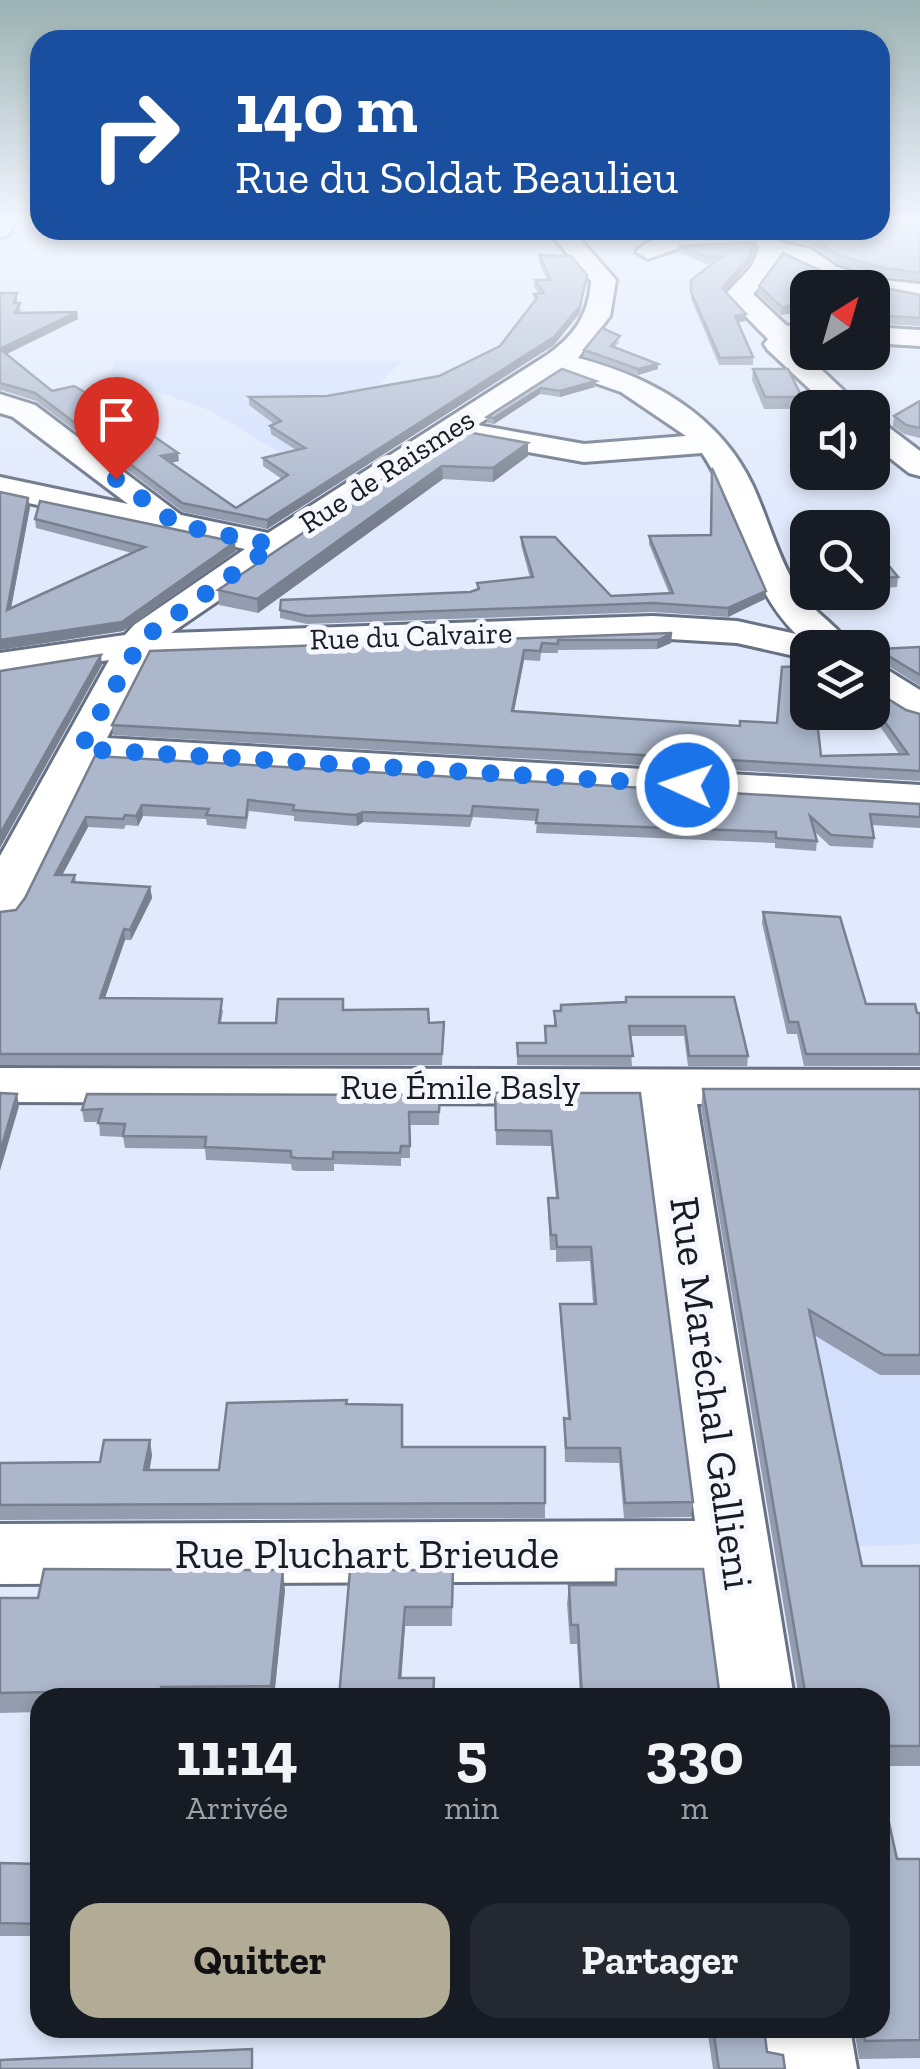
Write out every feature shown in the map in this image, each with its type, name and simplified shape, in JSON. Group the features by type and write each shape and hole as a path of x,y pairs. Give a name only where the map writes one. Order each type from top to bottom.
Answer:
{"street":[{"name":"Rue de Raismes","path":"0,907 26,849 136,647 168,616 557,361 590,331 595,316"},
{"path":"763,316 789,336 781,348 828,390"},
{"path":"890,338 917,340"},
{"path":"557,361 674,409 692,422 734,479 786,600 816,630"},
{"path":"0,403 22,409 178,525"},
{"path":"462,421 568,452 710,443"},
{"path":"890,443 920,466"},
{"path":"0,486 274,545"},
{"name":"Rue du Calvaire","path":"0,665 86,650 136,647 686,627 754,617 786,600"},
{"name":"Rue du Calvaire","path":"686,627 757,635 790,643"},
{"path":"890,689 920,708"},
{"path":"80,749 920,798"},
{"name":"Rue Émile Basly","path":"0,1085 920,1087"},
{"name":"Rue Maréchal Gallieni","path":"667,1088 755,1688"},
{"name":"Rue Pluchart Brieude","path":"0,1554 734,1551"},
{"path":"807,2038 812,2069"}],"shaded area":[{"path":"115,361 403,361 371,392 422,417 438,420 361,463 374,466 339,488 209,410 110,375"},
{"path":"738,1327 920,1327 920,1544 849,1547"}],"building":[{"path":"0,316 70,316 0,349"},
{"path":"523,316 572,316 554,337 267,520 182,503 35,393 0,383 0,349 52,391 74,386 116,410 178,453 161,456 236,508 288,475 263,458 305,448 270,426 281,421 249,397 327,396 439,376 500,346"},
{"path":"701,316 737,316 753,357 720,358"},
{"path":"602,328 620,336 611,346 658,364 638,369 584,350"},
{"path":"562,369 596,381 560,391 541,388 494,418 487,417"},
{"path":"753,369 788,369 798,390 790,390 790,397 765,397"},
{"path":"920,401 920,428 906,425 894,416"},
{"path":"456,430 528,443 493,468 442,466 257,599 218,590"},
{"path":"712,468 766,591 728,608 653,603 307,616 280,610 281,600 470,592 479,589 477,583 533,577 521,537 555,537 611,596 673,593 649,536 711,535"},
{"path":"0,492 28,498 7,610 145,547 35,519 40,501 235,542 122,622 0,640"},
{"path":"672,633 658,640 558,640 558,644 542,643 540,651 524,650 512,711 740,726 740,721 777,723 782,667 790,667 790,730 818,730 821,756 908,754 890,729 890,700 920,714 920,771 112,725 150,651"},
{"path":"920,647 920,675 890,657 890,648"},
{"path":"101,655 0,834 0,671"},
{"path":"95,756 920,804 920,817 870,814 874,838 831,835 810,816 817,841 776,838 776,832 536,823 538,810 473,806 471,816 363,812 356,815 293,810 294,805 248,800 246,818 206,815 209,809 142,805 136,816 125,815 123,819 86,817 55,875 75,875 72,882 150,887 130,930 124,929 100,998 222,999 219,1023 276,1023 278,999 343,999 343,1010 428,1009 429,1023 444,1022 442,1054 0,1054 0,912 16,910 25,898"},
{"path":"763,912 840,917 866,1004 915,1004 920,1013 920,1054 806,1054 798,1022 789,1022"},
{"path":"626,997 734,997 748,1056 689,1056 685,1026 629,1026 633,1056 518,1056 517,1043 546,1043 545,1026 556,1026 554,1011 561,1011 561,1005 626,1002"},
{"path":"703,1089 920,1089 920,1355 884,1355 809,1310 862,1566 920,1566 920,1746 890,1746 890,1688 804,1688"},
{"path":"0,1093 17,1094 0,1152"},
{"path":"495,1093 640,1093 693,1502 625,1503 620,1448 566,1448 564,1418 570,1419 560,1304 596,1304 591,1247 557,1247 556,1235 551,1235 548,1198 558,1198 551,1131 496,1130"},
{"path":"87,1094 440,1095 439,1112 409,1112 410,1146 401,1146 400,1153 333,1152 333,1159 296,1158 291,1157 291,1151 205,1147 206,1137 123,1136 125,1124 98,1123 102,1109 82,1110"},
{"path":"347,1400 346,1404 402,1405 402,1447 545,1447 545,1503 0,1505 0,1463 100,1462 104,1440 150,1440 144,1470 219,1470 227,1403"},
{"path":"44,1569 283,1570 271,1686 30,1688 30,1692 0,1693 0,1598 38,1598"},
{"path":"616,1569 703,1569 719,1688 581,1688 578,1625 571,1625 569,1585 616,1585"},
{"path":"350,1570 453,1570 452,1607 405,1607 399,1678 434,1678 434,1688 340,1688"},
{"path":"890,1827 897,1859 920,1859 920,2040 864,2038 890,2038"},
{"path":"0,1863 30,1864 30,1924 0,1923"},
{"path":"714,2038 765,2038 767,2052 783,2055 785,2069 719,2069"},
{"path":"252,2049 252,2069 0,2069 0,2060"}],"route":[{"path":"116,479 178,525 274,545 168,616 142,639 80,749 687,785"}]}
